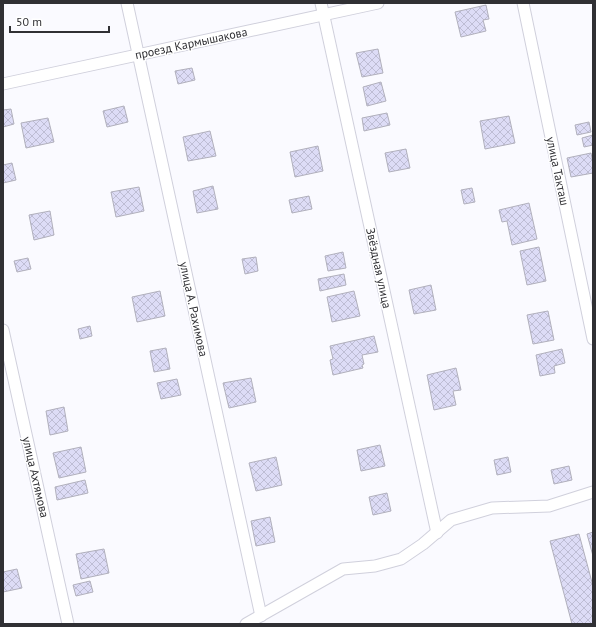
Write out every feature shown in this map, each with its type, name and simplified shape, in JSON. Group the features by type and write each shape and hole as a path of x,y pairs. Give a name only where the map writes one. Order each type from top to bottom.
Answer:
{"street":[{"name":"улица А. Рахимова","path":"127,3 261,616"},
{"name":"проезд Кармышакова","path":"3,84 139,55 322,9 378,3"},
{"name":"улица Такташ","path":"522,3 593,339"},
{"name":"Звёздная улица","path":"322,9 436,533"},
{"name":"улица Ахтямова","path":"3,330 68,624"},
{"path":"246,624 343,570 375,566 401,559 423,544 451,520 492,508 549,506 593,492"}],"building":[{"path":"486,5 489,19 483,20 486,31 461,37 455,12"},
{"path":"378,49 383,73 362,77 356,53"},
{"path":"192,68 195,80 178,84 175,71"},
{"path":"381,82 386,101 367,106 363,87"},
{"path":"124,106 128,122 107,127 103,111"},
{"path":"11,109 14,124 3,127 3,110"},
{"path":"387,113 390,125 364,131 362,118"},
{"path":"509,116 515,143 485,149 480,121"},
{"path":"48,118 54,142 26,148 21,123"},
{"path":"589,122 591,132 577,135 575,125"},
{"path":"210,131 216,156 188,161 183,137"},
{"path":"593,135 593,145 584,147 582,138"},
{"path":"318,146 323,171 295,177 290,152"},
{"path":"406,149 410,168 389,172 385,153"},
{"path":"591,153 593,173 571,177 567,158"},
{"path":"12,163 16,180 3,183 3,165"},
{"path":"213,186 218,209 197,213 193,191"},
{"path":"139,187 144,211 116,217 111,192"},
{"path":"472,188 475,202 464,204 461,190"},
{"path":"309,196 312,209 292,213 289,200"},
{"path":"529,203 537,239 512,245 507,221 502,222 499,210"},
{"path":"50,211 54,235 34,240 29,215"},
{"path":"539,247 546,281 527,285 520,251"},
{"path":"343,252 346,268 328,271 325,256"},
{"path":"256,257 258,271 245,274 242,259"},
{"path":"28,258 31,269 17,272 14,261"},
{"path":"344,274 346,285 320,291 318,279"},
{"path":"431,285 436,310 414,314 409,290"},
{"path":"160,291 165,316 137,322 132,297"},
{"path":"354,291 360,316 332,322 327,297"},
{"path":"548,311 554,340 533,344 527,315"},
{"path":"90,326 92,336 80,339 78,329"},
{"path":"374,336 378,352 362,355 364,364 362,365 363,368 333,375 330,360 333,359 330,346"},
{"path":"166,348 170,369 154,372 150,351"},
{"path":"562,349 565,363 554,366 555,373 540,376 536,355"},
{"path":"456,368 461,390 453,391 456,405 434,410 427,375"},
{"path":"251,378 256,402 229,408 223,383"},
{"path":"177,379 181,395 161,399 157,383"},
{"path":"64,407 68,431 50,435 46,411"},
{"path":"380,445 385,466 361,471 357,450"},
{"path":"81,447 86,472 59,478 53,453"},
{"path":"276,457 282,485 256,491 249,463"},
{"path":"508,457 511,472 497,475 494,460"},
{"path":"569,466 572,480 554,484 551,470"},
{"path":"85,480 88,493 57,500 55,487"},
{"path":"387,493 391,511 373,515 369,497"},
{"path":"270,517 275,542 256,546 251,521"},
{"path":"593,532 593,556 587,534"},
{"path":"579,534 593,586 593,624 572,624 550,541"},
{"path":"104,549 109,573 81,579 76,554"},
{"path":"17,569 22,588 3,592 3,572"},
{"path":"90,581 93,592 76,596 73,585"}]}
